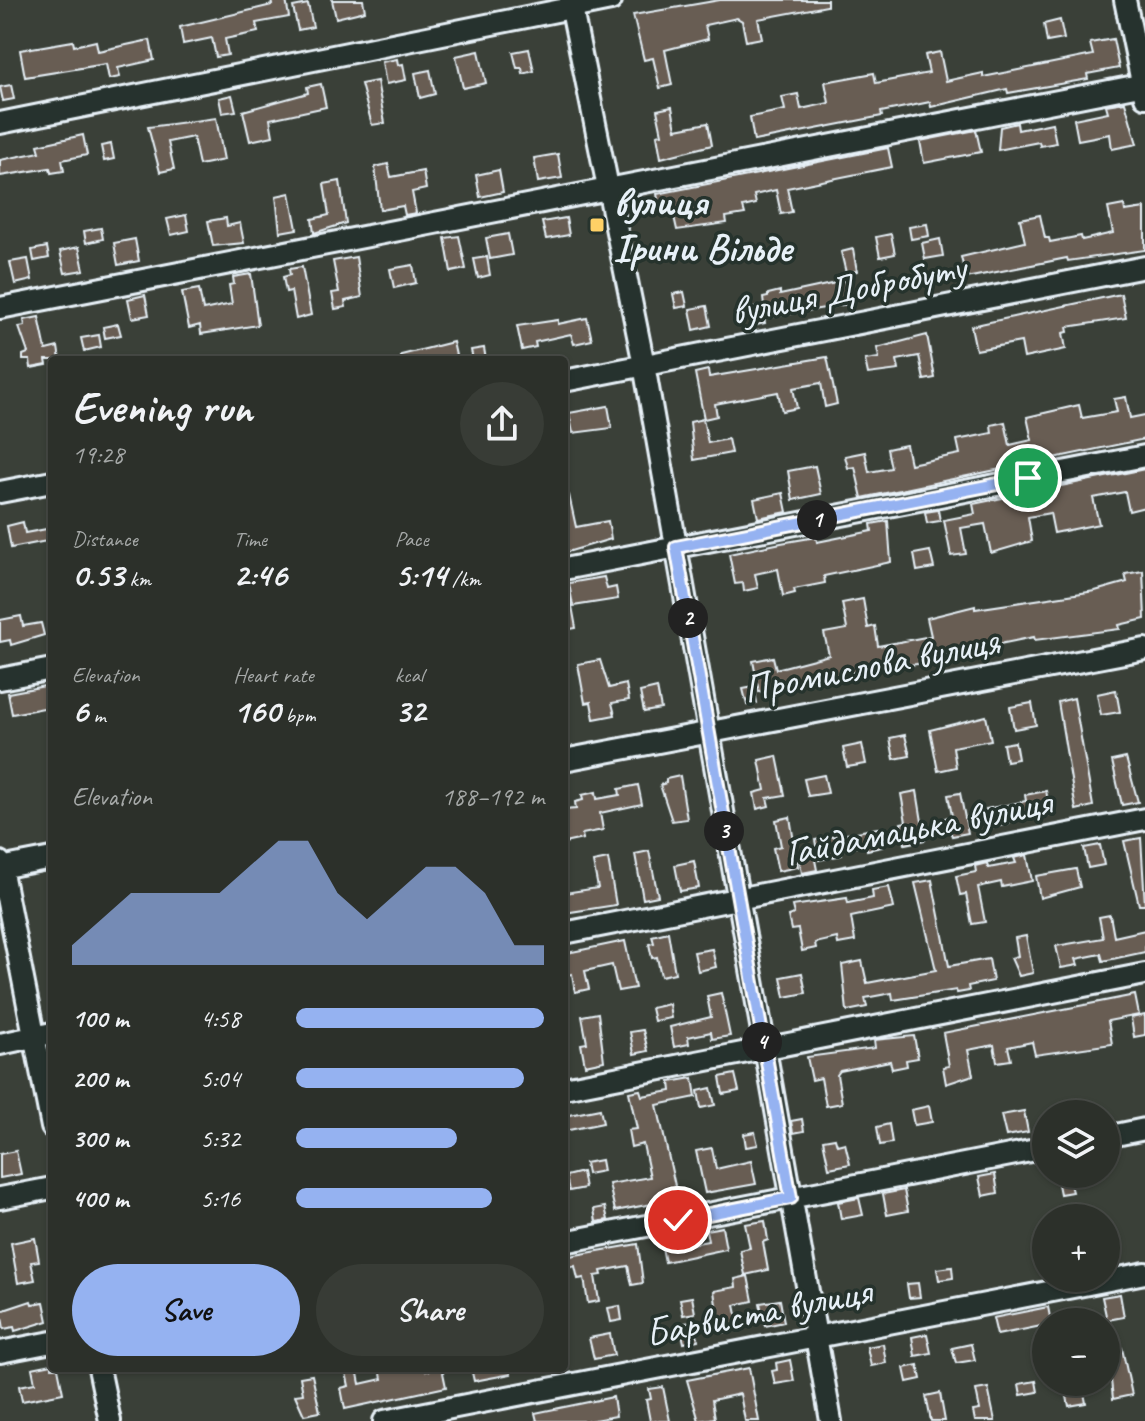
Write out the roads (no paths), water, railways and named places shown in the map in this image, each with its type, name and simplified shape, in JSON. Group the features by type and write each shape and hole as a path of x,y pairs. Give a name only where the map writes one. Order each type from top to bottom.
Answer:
{"street":[{"path":"0,123 571,4 611,0"},
{"path":"0,308 610,188 1144,88 1125,0"},
{"path":"571,4 644,365 736,899 831,1421"},
{"name":"вулиця Добробуту","path":"568,380 1145,267"},
{"path":"568,568 1145,456"},
{"path":"0,492 48,483"},
{"name":"Промислова вулиця","path":"568,759 1145,649"},
{"path":"0,679 48,670"},
{"name":"Гайдамацька вулиця","path":"568,932 1145,819"},
{"path":"48,859 0,866 43,1035 48,1086"},
{"path":"568,1087 1145,974"},
{"path":"0,1044 43,1035"},
{"path":"1120,1134 1145,1129"},
{"path":"568,1241 1032,1151"},
{"path":"0,1198 48,1189"},
{"name":"Барвиста вулиця","path":"384,1421 1145,1273"},
{"path":"0,1352 48,1343"},
{"path":"100,1372 110,1421"}],"place":[{"name":"вулиця Ірини Вільде","path":"597,225"}]}
